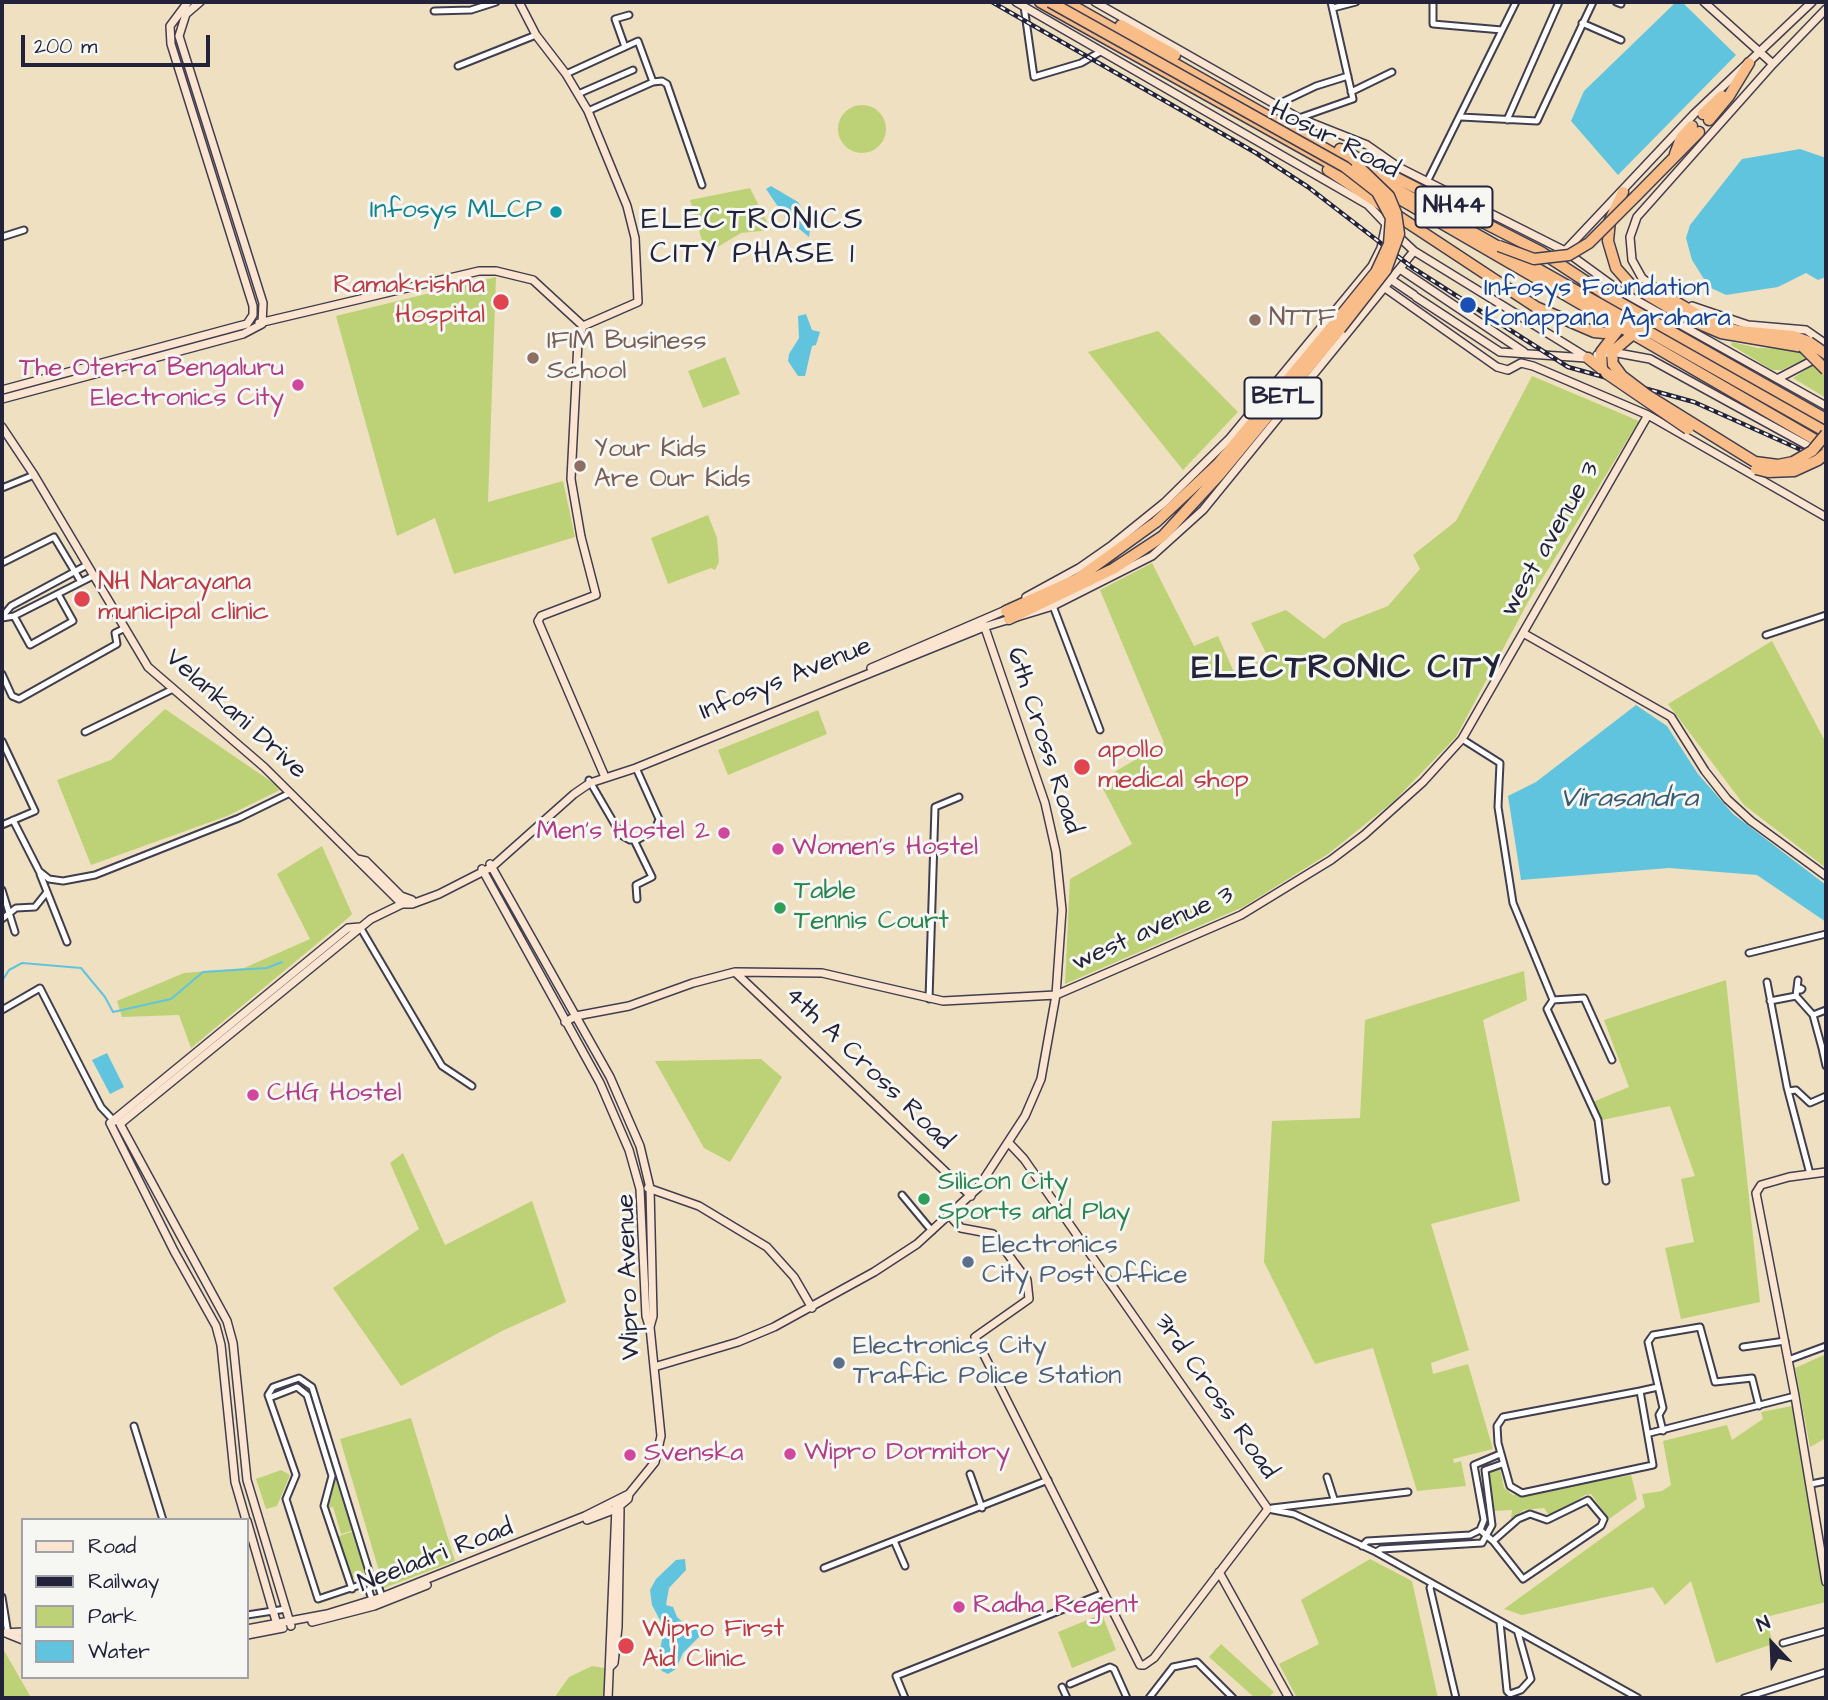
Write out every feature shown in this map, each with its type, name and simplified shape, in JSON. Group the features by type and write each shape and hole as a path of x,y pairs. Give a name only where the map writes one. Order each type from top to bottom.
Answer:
{"highway":[{"name":"Hosur Road","path":"1040,2 1320,160 1391,193 1826,446"},
{"path":"1050,2 1345,167 1377,192 1391,218 1390,244 1366,287 1337,326"},
{"path":"1066,2 1826,433 1812,451 1793,462 1778,465 1755,462 1647,395 1622,376 1613,364 1612,352 1633,334"},
{"name":"Hosur Road","path":"1077,2 1314,135 1541,252 1605,294 1826,419"},
{"path":"1027,4 1352,184 1536,307 1587,331 1605,333 1621,327"},
{"path":"1706,117 1742,76 1749,63"},
{"path":"1499,246 1534,260 1569,255 1589,243 1674,158 1696,129"},
{"path":"1007,615 1077,579 1156,522 1218,464 1386,270 1399,234 1396,213 1389,196 1357,165"},
{"path":"1623,192 1610,220 1608,241 1616,268 1632,286 1688,319 1721,333 1806,344 1826,370"},
{"path":"1664,295 1714,324 1739,331 1793,336 1826,353"},
{"name":"BETL","path":"1007,615 1103,575 1163,536 1220,474 1337,326"},
{"path":"1604,371 1600,355 1621,327"},
{"path":"1588,358 1662,414 1754,468 1768,472 1794,471 1826,454"}],"street":[{"path":"188,2 173,19 169,36 253,306 252,318"},
{"path":"200,2 186,14 179,36 263,303 264,321"},
{"path":"434,11 471,10 496,2"},
{"path":"120,1126 360,927 402,904 419,902 483,870 505,854 572,791 605,775 538,621 541,616 596,595 581,537 571,479 578,342 583,326 638,302 635,238 627,206 588,111 566,74 536,35 519,2"},
{"path":"1016,2 1027,4 1100,52 1359,200 1374,210 1413,251 1588,358"},
{"path":"1095,2 1300,118 1367,145 1427,182 1565,251 1620,291 1826,406"},
{"path":"1300,118 1353,99 1332,5 1356,2"},
{"path":"1433,2 1433,24 1502,30"},
{"path":"1427,182 1516,2"},
{"path":"1507,120 1559,2"},
{"path":"1461,117 1537,121 1593,2"},
{"path":"1704,2 1773,64"},
{"path":"1565,251 1694,114 1812,2"},
{"path":"1027,4 1034,77 1081,63 1100,52"},
{"path":"1826,9 1822,18 1773,64 1637,217 1632,227 1629,248 1636,269 1664,295 1733,322 1806,330 1826,344"},
{"path":"625,47 615,19 629,15"},
{"path":"1583,23 1621,40"},
{"path":"458,66 536,35"},
{"path":"169,36 179,36"},
{"path":"566,74 639,41 653,82"},
{"path":"578,94 633,70"},
{"path":"1352,92 1392,72"},
{"path":"1276,105 1348,76"},
{"path":"588,111 653,82 663,81 667,84 702,185"},
{"path":"1007,615 1112,545 1192,477 1230,439 1372,265 1381,247 1386,224"},
{"path":"2,237 24,230"},
{"path":"1007,615 1053,606 1144,561 1186,528 1392,281 1413,251"},
{"path":"1372,265 1500,352 1588,358 1612,352 1650,359 1826,454"},
{"path":"1400,269 1525,353"},
{"path":"2,399 243,334 264,321 479,271 496,271 533,280 583,326"},
{"path":"1385,288 1497,367 1508,370 1521,363 1530,365 1648,415 1826,517"},
{"path":"2,390 239,326 252,318 264,321"},
{"path":"1779,378 1826,353"},
{"name":"west avenue 3","path":"565,1022 576,1016 629,1006 693,983 735,972 822,974 929,999 1005,1000 1056,995 1241,915 1297,882 1364,835 1423,782 1462,739 1648,415"},
{"name":"Velankani Drive","path":"2,427 34,475 148,667 221,728 402,904"},
{"path":"2,488 34,475"},
{"path":"2,563 54,537 81,582"},
{"path":"2,617 12,606 87,565"},
{"path":"2,617 14,616 93,576"},
{"path":"40,590 45,600"},
{"path":"14,616 30,645 73,621 58,594"},
{"path":"1053,606 1100,730"},
{"name":"Infosys Avenue","path":"605,775 636,768 1007,615"},
{"path":"1766,635 1826,615"},
{"name":"6th Cross Road","path":"654,1367 738,1342 812,1308 874,1272 932,1231 971,1196 1009,1143 1041,1079 1056,995 1062,910 1056,852 1045,803 983,624"},
{"path":"2,674 12,696 19,699 117,644 115,633 125,628"},
{"path":"1523,633 1671,717 1705,771 1727,799 1751,821 1826,876"},
{"name":"Infosys Avenue","path":"605,775 921,650"},
{"path":"85,732 173,689"},
{"path":"1462,739 1500,763 1498,807 1513,903 1553,1000"},
{"path":"2,741 35,810 2,825"},
{"path":"634,840 654,830 659,820 636,768"},
{"path":"590,782 621,835 634,840 652,877 636,885 637,899"},
{"path":"39,872 58,881 95,875 239,818 290,793"},
{"path":"929,999 935,807 958,797"},
{"path":"13,820 39,872 67,942"},
{"path":"357,859 366,861 406,899 418,898 449,887"},
{"name":"Wipro Avenue","path":"491,865 610,1077 640,1146 650,1188 653,1317 650,1326"},
{"name":"Wipro Avenue","path":"483,870 600,1083 629,1150 640,1189 646,1315 650,1326 662,1436 655,1462 629,1494 617,1503"},
{"path":"2,890 15,932"},
{"path":"2,919 16,908 34,907 47,892"},
{"path":"385,912 393,903 393,898"},
{"path":"360,927 442,1066 472,1086"},
{"path":"113,1120 348,928 360,927"},
{"path":"1749,953 1826,934"},
{"name":"4th A Cross Road","path":"735,972 971,1196"},
{"path":"1798,980 1797,996 1813,1015 1824,1047 1826,1066"},
{"path":"1767,982 1788,1091 1810,1174"},
{"path":"2,1010 40,988 102,1107 120,1126 227,1321 233,1343 247,1480 290,1624"},
{"path":"1770,1001 1797,996"},
{"path":"1553,1000 1584,998 1612,1060"},
{"path":"1553,1000 1547,1009 1598,1120 1606,1181"},
{"path":"1813,1015 1826,1010"},
{"path":"1788,1091 1796,1090 1810,1103 1826,1096"},
{"path":"113,1120 114,1134 216,1326 221,1345 235,1482 245,1518"},
{"name":"3rd Cross Road","path":"1009,1143 1024,1160 1268,1509 1154,1658 1140,1665 1104,1593"},
{"path":"1826,1172 1761,1185 1756,1193 1811,1483 1826,1582"},
{"path":"640,1189 650,1188 699,1206 767,1247 794,1277 812,1308"},
{"path":"902,1195 932,1231"},
{"path":"905,1698 896,1676 1104,1593 975,1337 1029,1299 1027,1280 993,1234 961,1228 950,1216"},
{"path":"1662,1430 1659,1415 1663,1408 1649,1338 1695,1325 1703,1331 1715,1382 1752,1378 1759,1406"},
{"path":"1743,1347 1785,1341"},
{"path":"1788,1360 1826,1346"},
{"path":"372,1581 318,1599 286,1499 296,1471 269,1398 268,1391 273,1387 294,1378 306,1382 372,1581 379,1588 383,1600"},
{"path":"269,1398 298,1387 307,1395 332,1476 324,1506 352,1589"},
{"path":"1640,1391 1650,1433 1653,1465 1522,1493 1510,1486 1500,1454 1497,1426 1503,1417 1657,1387"},
{"path":"1650,1433 1795,1396"},
{"path":"134,1426 162,1518"},
{"path":"1362,1546 1367,1541 1470,1535 1480,1530 1484,1520 1474,1465 1500,1454"},
{"path":"1376,1552 1381,1549 1482,1543 1492,1525 1485,1470 1503,1464"},
{"path":"970,1474 982,1508"},
{"path":"1327,1477 1334,1499"},
{"path":"824,1568 1048,1480"},
{"path":"1811,1483 1826,1481"},
{"path":"1268,1509 1408,1492"},
{"path":"1480,1530 1493,1541 1523,1579 1601,1526 1604,1519 1588,1500 1547,1521 1530,1514 1518,1518 1493,1541"},
{"path":"608,1698 610,1667 614,1663 618,1627 617,1503"},
{"name":"Neeladri Road","path":"248,1629 290,1624 383,1600 617,1503"},
{"path":"1268,1509 1294,1514 1376,1552 1638,1698"},
{"path":"248,1528 278,1626"},
{"path":"1400,1539 1401,1548"},
{"path":"895,1542 905,1566"},
{"path":"1219,1573 1289,1698"},
{"path":"372,1581 369,1591 373,1603"},
{"path":"1432,1583 1430,1588 1456,1698"},
{"path":"2,1597 5,1634"},
{"path":"248,1615 286,1609"},
{"path":"1500,1622 1507,1692 1510,1694 1521,1690 1531,1679 1518,1633"},
{"name":"Neeladri Road","path":"248,1634 278,1626"},
{"path":"1783,1643 1826,1631"},
{"path":"1149,1698 1174,1667 1197,1662 1233,1698"},
{"path":"1070,1684 1111,1667 1127,1698"},
{"path":"1744,1698 1826,1672"},
{"path":"1062,1687 1067,1698"}],"green space":[{"path":"862,105 871,106 879,112 885,120 885,138 879,146 871,152 862,153 853,152 845,146 839,138 838,129 839,120 845,112 853,106"},
{"path":"750,188 771,230 741,233 706,254 690,200"},
{"path":"496,277 488,502 563,481 575,537 454,574 435,518 397,536 336,316"},
{"path":"1158,331 1238,412 1183,470 1088,352"},
{"path":"1732,342 1758,348 1798,349 1809,357 1782,370 1772,370 1731,345"},
{"path":"725,357 740,394 703,408 688,371"},
{"path":"1816,363 1826,378 1826,398 1793,378"},
{"path":"1532,376 1639,421 1528,602 1456,737 1394,801 1328,854 1243,907 1065,984 1070,879 1132,844 1099,781 1164,743 1100,590 1152,563 1194,646 1218,636 1234,672 1268,657 1251,623 1286,610 1324,639 1342,624 1388,606 1420,569 1413,555 1456,521"},
{"path":"708,515 717,538 719,562 715,570 711,568 668,584 651,538"},
{"path":"1772,641 1826,743 1826,868 1744,805 1668,704"},
{"path":"165,709 282,789 227,816 91,865 57,780 111,760"},
{"path":"818,710 827,734 728,775 718,750"},
{"path":"322,846 352,914 348,918 191,1048 179,1015 122,1017 117,1001 184,973 244,968 310,939 277,874"},
{"path":"1524,971 1527,1000 1483,1020 1520,1201 1431,1224 1469,1350 1431,1363 1433,1374 1468,1364 1493,1449 1453,1459 1454,1463 1461,1461 1466,1486 1417,1491 1373,1348 1315,1364 1264,1262 1272,1121 1360,1118 1365,1020"},
{"path":"1726,980 1760,1302 1681,1319 1665,1248 1694,1242 1681,1179 1695,1176 1670,1106 1602,1120 1593,1102 1629,1087 1604,1020"},
{"path":"761,1059 782,1077 730,1162 704,1148 655,1061"},
{"path":"403,1153 445,1245 532,1201 566,1302 502,1331 401,1386 333,1288 419,1229 390,1163"},
{"path":"1826,1354 1826,1438 1810,1447 1795,1368"},
{"path":"1792,1406 1826,1602 1766,1617 1773,1644 1716,1663 1691,1581 1665,1605 1653,1587 1522,1615 1504,1609 1645,1507 1642,1494 1662,1491 1671,1485 1663,1441 1727,1425 1732,1440 1763,1419 1761,1412"},
{"path":"411,1418 455,1561 384,1588 340,1439"},
{"path":"1500,1468 1504,1488 1513,1495 1631,1475 1637,1499 1609,1519 1591,1494 1585,1495 1551,1518 1544,1508 1524,1510 1511,1519 1512,1510 1494,1511 1486,1471"},
{"path":"281,1470 290,1475 277,1506 266,1509 256,1479"},
{"path":"337,1475 354,1530 341,1534 333,1507 327,1508"},
{"path":"354,1531 367,1573 350,1579 336,1537"},
{"path":"1370,1559 1412,1581 1438,1698 1297,1698 1279,1664 1319,1644 1301,1600"},
{"path":"1102,1614 1116,1650 1072,1668 1058,1632"},
{"path":"1221,1644 1274,1692 1268,1698 1255,1698 1209,1657"},
{"path":"2,1647 29,1694 31,1698 2,1698"},
{"path":"592,1666 610,1669 608,1698 554,1698 569,1677"}],"water":[{"path":"1676,2 1682,2 1736,55 1618,175 1571,121 1584,91"},
{"path":"1800,149 1826,158 1826,277 1818,280 1806,273 1778,287 1726,295 1709,287 1692,260 1686,238 1690,225 1742,159"},
{"path":"771,186 798,202 805,214 810,230 809,237 785,217 766,189"},
{"path":"806,314 812,330 820,332 816,345 812,346 805,376 798,376 788,361 789,354 799,338 798,316"},
{"name":"Virasandra","path":"1636,705 1667,726 1698,774 1733,814 1826,885 1826,922 1757,875 1669,868 1521,880 1508,796 1536,782"},
{"path":"107,1053 124,1087 110,1094 92,1060"},
{"path":"685,1559 686,1570 669,1588 666,1605 673,1607 677,1617 686,1625 699,1628 699,1637 683,1653 676,1669 668,1674 662,1671 658,1662 664,1628 652,1605 650,1590 656,1579 676,1560"}],"waterway":[{"path":"2,981 9,970 22,963 81,968 105,997 113,1012 171,999 203,972 267,968 282,962"}],"railway":[{"path":"992,2 1256,153 1308,187 1413,268 1568,367 1694,402 1826,461"}],"place":[{"name":"Infosys MLCP","path":"556,212"},
{"name":"Ramakrishna Hospital","path":"501,302"},
{"name":"Infosys Foundation Konappana Agrahara","path":"1468,305"},
{"name":"NTTF","path":"1255,320"},
{"name":"IFIM Business School","path":"533,358"},
{"name":"The Oterra Bengaluru Electronics City","path":"298,385"},
{"name":"Your Kids Are Our Kids","path":"580,466"},
{"name":"NH Narayana municipal clinic","path":"82,599"},
{"name":"apollo medical shop","path":"1082,767"},
{"name":"Men's Hostel 2","path":"724,833"},
{"name":"Women's Hostel","path":"778,849"},
{"name":"Table Tennis Court","path":"780,908"},
{"name":"CHG Hostel","path":"253,1095"},
{"name":"Silicon City Sports and Play","path":"924,1199"},
{"name":"Electronics City Post Office","path":"968,1262"},
{"name":"Electronics City Traffic Police Station","path":"839,1363"},
{"name":"Wipro Dormitory","path":"790,1454"},
{"name":"Svenska","path":"630,1455"},
{"name":"Radha Regent","path":"959,1607"},
{"name":"Wipro First Aid Clinic","path":"626,1646"}],"district":[{"name":"ELECTRONICS CITY PHASE 1","path":"753,239"},
{"name":"ELECTRONIC CITY","path":"1347,670"}]}
